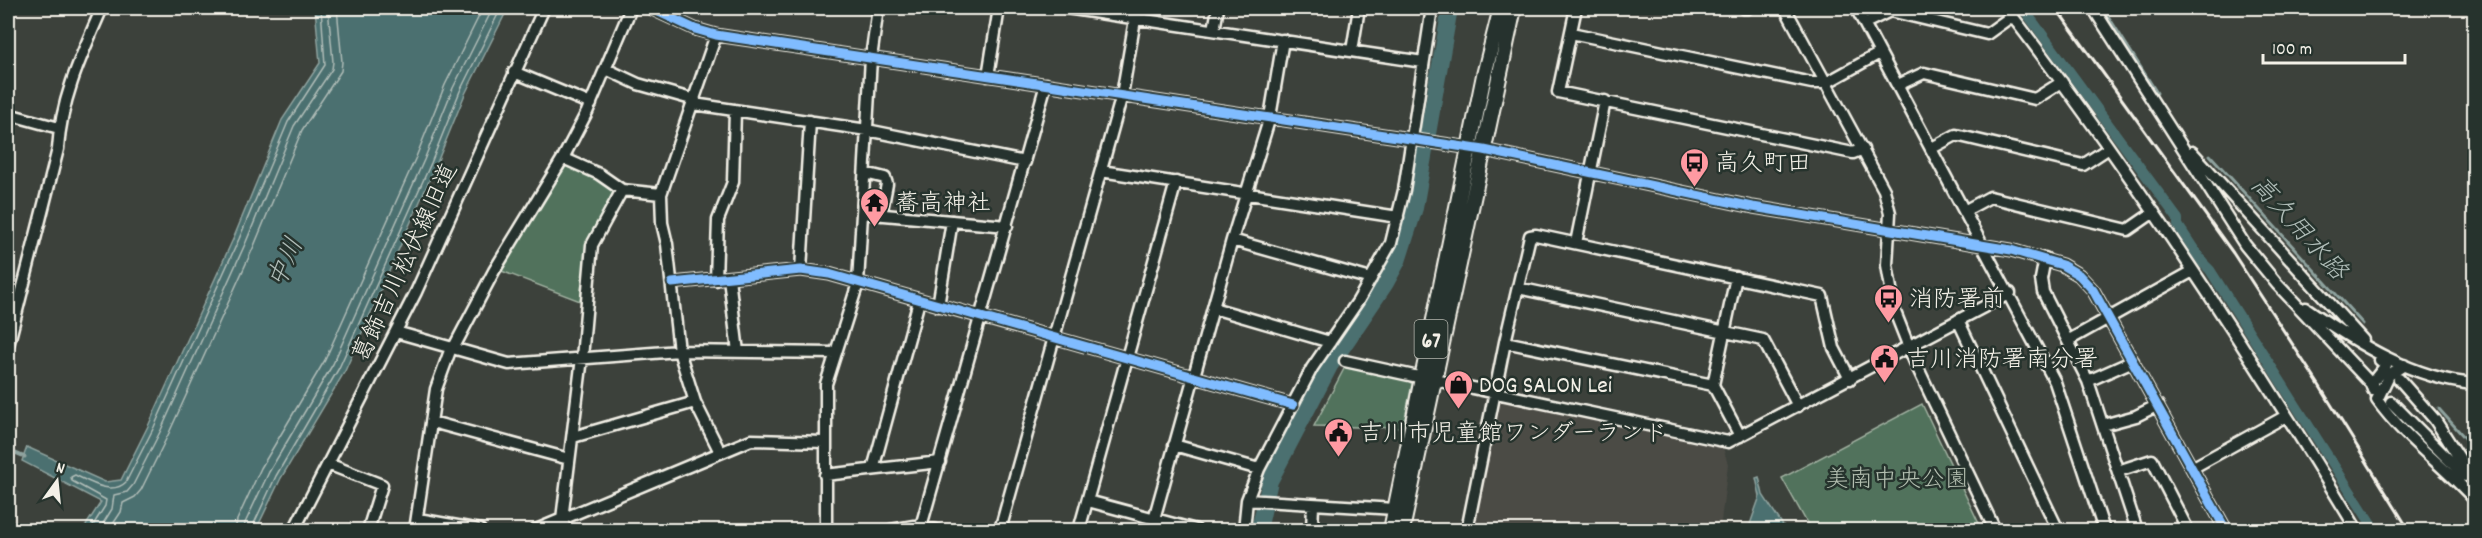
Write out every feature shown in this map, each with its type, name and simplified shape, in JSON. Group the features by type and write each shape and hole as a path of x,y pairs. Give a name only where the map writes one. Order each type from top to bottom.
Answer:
{"main road":[{"name":"67","path":"1402,531 1470,147 1500,8"},
{"name":"67","path":"1390,531 1484,150 1514,8"}],"street":[{"path":"8,346 58,149 59,128 70,82 102,8"},
{"name":"葛飾吉川松伏線旧道","path":"294,531 396,332 544,8"},
{"path":"480,531 417,525 436,389 452,349 494,271 562,158 591,104 631,8"},
{"path":"650,8 685,25 716,35 1470,147 1762,208 1983,244 2044,258 2079,275 2093,290 2226,531"},
{"path":"826,531 824,442 826,384 858,283 871,58 878,8"},
{"path":"988,76 999,8"},
{"path":"1066,8 1136,13 1214,30 1423,62"},
{"path":"1214,30 1218,8"},
{"path":"1352,51 1359,8"},
{"path":"1244,531 1247,500 1258,469 1312,368 1371,279 1391,243 1415,138 1423,62 1432,8"},
{"path":"1576,8 1558,92 1853,153 1863,149"},
{"path":"1743,8 1748,8"},
{"path":"1785,8 1863,149 1888,200 1887,265 1895,312 1908,347 1995,531"},
{"path":"1856,8 1966,210 2055,382 2104,531"},
{"path":"2093,8 2244,245 2374,388 2386,365 2380,360"},
{"path":"1865,23 1890,10 1987,34 2009,12 2062,82 2154,212 2286,416 2357,531"},
{"path":"1000,531 1122,95 1136,13"},
{"path":"1570,33 1812,83 1826,83 1880,53"},
{"path":"716,35 661,194 662,223 667,244 679,351 695,402 720,452"},
{"path":"1154,519 1232,240 1270,117 1283,40"},
{"path":"606,69 638,84 694,102 867,130 1025,162"},
{"path":"514,72 591,104"},
{"path":"1898,85 1923,73 2036,99 2062,82"},
{"path":"921,529 1046,84"},
{"path":"1576,243 1605,101"},
{"path":"716,280 718,220 733,182 735,110"},
{"path":"8,114 59,128"},
{"path":"801,270 810,121"},
{"path":"2171,129 2363,340"},
{"path":"1932,148 1956,135 2083,165 2109,148"},
{"path":"562,158 599,174 622,190 661,194"},
{"path":"1101,171 1398,217"},
{"path":"865,173 885,178 887,184 880,215"},
{"path":"1079,531 1176,182"},
{"path":"565,531 562,519 582,358 592,245 622,190"},
{"path":"1966,210 1990,197 2128,230 2154,212"},
{"path":"862,213 1007,226"},
{"path":"938,306 952,221"},
{"path":"1467,531 1530,236 1536,235 1576,243 1822,296 1834,348 1850,379"},
{"path":"1232,240 1371,279"},
{"path":"2044,258 2041,279 2043,292 2088,381 2137,531"},
{"path":"672,284 801,270 829,274 1293,405"},
{"path":"2069,340 2193,271"},
{"path":"1736,277 1713,385 1740,436"},
{"path":"729,278 738,352"},
{"path":"1518,288 1762,340 1798,406"},
{"path":"1345,361 1728,442 2010,293"},
{"path":"2287,294 2346,336 2404,365 2451,382 2475,384"},
{"path":"873,469 919,301"},
{"path":"1213,308 1330,342"},
{"path":"1958,320 2058,531"},
{"path":"396,332 509,364 679,351 836,353"},
{"path":"1506,342 1713,385"},
{"path":"2088,381 2133,361"},
{"path":"2404,365 2389,375 2377,400 2414,442 2449,472 2475,499"},
{"path":"2399,379 2435,420 2475,483"},
{"path":"573,437 695,402"},
{"path":"2391,402 2475,483"},
{"path":"2103,425 2136,416 2158,405"},
{"path":"2192,468 2286,416"},
{"path":"432,422 569,459"},
{"path":"536,531 751,440 824,442"},
{"path":"1174,445 1258,469"},
{"path":"2118,471 2152,460 2188,531"},
{"path":"825,475 940,462"},
{"path":"328,464 382,485 368,531"},
{"path":"1247,500 1395,509"},
{"path":"1088,501 1196,531"},
{"path":"1312,531 1313,505"},
{"path":"891,531 921,529 936,531"}],"shaded area":[{"path":"1495,400 1723,448 1728,464 1720,530 1472,530 1499,405"}],"green space":[{"path":"564,163 596,178 613,192 587,244 580,301 499,270"},
{"path":"1346,365 1406,379 1412,384 1403,428 1314,426"},
{"name":"美南中央公園","path":"1922,404 1982,530 1811,530 1782,478"}],"water":[{"name":"中川","path":"315,8 508,8 465,94 345,371 281,478 256,530 83,530 101,502 22,461 27,447 105,482 121,480 234,237 282,120 320,63"},
{"path":"1759,477 1763,495 1786,530 1748,530 1760,496 1756,478"}],"waterway":[{"path":"1259,530 1270,481 1330,366 1386,283 1398,261 1415,208 1450,8"},
{"path":"2023,8 2178,219 2178,225 2210,270 2375,530"},
{"name":"高久用水路","path":"2103,8 2157,93"},
{"name":"高久用水路","path":"2210,155 2363,324"},
{"name":"高久用水路","path":"2439,409 2474,448"},
{"path":"13,452 25,457"}],"railway":[{"path":"2056,8 2233,253 2409,530"}],"cycle path":[{"path":"650,8 695,29 716,35 1484,150 1753,207 2011,250 2062,265 2079,275 2093,290 2226,530"},
{"path":"672,283 801,270 829,274 1293,405"}],"place":[{"name":"高久町田","path":"1694,188"},
{"name":"蕎高神社","path":"874,228"},
{"name":"消防署前","path":"1888,324"},
{"name":"吉川消防署南分署","path":"1885,384"},
{"name":"DOG SALON Lei","path":"1458,410"},
{"name":"吉川市児童館ワンダーランド","path":"1338,458"}]}
